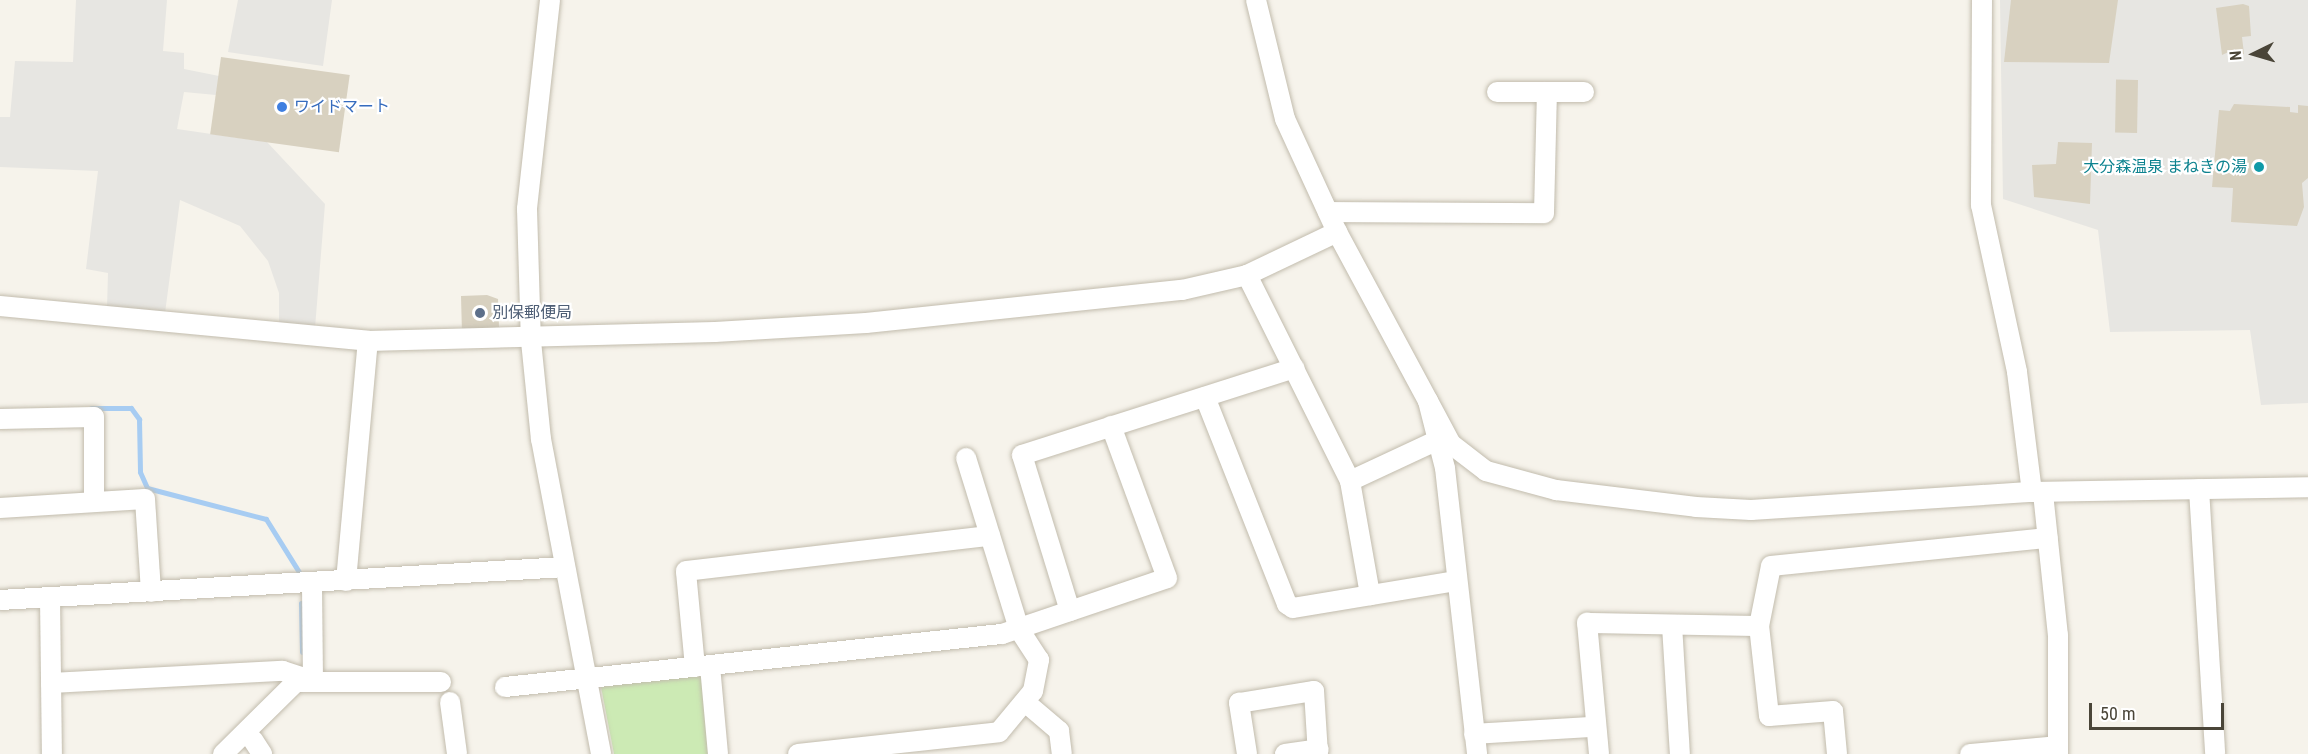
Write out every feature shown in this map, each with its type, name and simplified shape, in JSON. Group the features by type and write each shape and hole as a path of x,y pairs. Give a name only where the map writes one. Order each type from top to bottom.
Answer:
{"street":[{"path":"550,0 527,210 531,340 541,439 601,754"},
{"path":"1256,0 1286,119 1337,232 1451,444 1485,471 1556,490 1751,510 2038,492 2308,487 2308,504"},
{"path":"1970,754 2058,750 2058,635 2048,538 2017,372 1982,205 1982,0"},
{"path":"1497,92 1584,92"},
{"path":"1328,212 1544,213 1547,92"},
{"path":"0,306 368,341 531,340 878,322 1182,290 1247,275 1337,232"},
{"path":"1247,275 1350,481 1370,595"},
{"path":"346,581 368,341"},
{"path":"1070,611 1022,455 1294,368"},
{"path":"1204,397 1287,604 1293,608 1456,581"},
{"path":"1428,401 1438,440 1477,754"},
{"path":"0,419 94,417 94,502"},
{"path":"505,687 703,667 1019,629 1167,578 1111,426"},
{"path":"1350,481 1438,440"},
{"path":"798,754 836,752 999,732 1025,702 1039,660 1019,629 966,458"},
{"path":"2199,489 2215,754"},
{"path":"0,508 145,499 151,592"},
{"path":"718,754 686,571 990,536"},
{"path":"1837,754 1833,711 1769,716 1759,626 1771,566 2048,538"},
{"path":"0,600 312,584 565,567"},
{"path":"312,584 313,681"},
{"path":"50,597 52,754"},
{"path":"1599,754 1593,727 1587,623 1759,626"},
{"path":"1672,625 1680,754"},
{"path":"51,683 283,671 313,681"},
{"path":"223,754 288,685 313,681 441,682"},
{"path":"1247,754 1239,703 1314,692 1318,752 1285,754"},
{"path":"450,702 457,754"},
{"path":"1025,702 1059,731 1062,754"},
{"path":"1474,734 1593,727"}],"green space":[{"path":"699,675 705,681 708,754 614,754 601,687"}],"shaded area":[{"path":"76,0 167,0 163,51 184,53 184,69 219,76 216,95 184,92 177,129 267,142 325,204 315,328 279,323 279,293 268,261 240,226 180,200 165,313 107,308 108,273 86,269 98,171 0,167 0,117 10,117 15,61 73,62"},
{"path":"238,0 332,0 323,66 228,52"},
{"path":"2000,0 2308,0 2308,403 2261,405 2250,330 2110,332 2098,230 2003,199"}],"building":[{"path":"2011,0 2118,0 2109,63 2004,62"},
{"path":"2243,4 2249,6 2251,36 2242,37 2244,54 2236,54 2235,49 2222,55 2216,8"},
{"path":"221,57 350,75 339,152 210,134"},
{"path":"2116,80 2138,80 2137,133 2115,133"},
{"name":"大分森温泉 まねきの湯","path":"2234,104 2290,107 2290,112 2298,113 2298,105 2308,106 2308,178 2302,183 2304,207 2297,226 2231,222 2233,188 2212,187 2219,110 2230,111"},
{"path":"2058,142 2092,143 2090,204 2034,197 2032,165 2056,164"},
{"name":"別保郵便局","path":"487,295 498,299 499,327 462,333 461,296"}],"waterway":[{"path":"91,408 131,408 139,419 140,472 147,488 266,519 299,572"},
{"path":"301,603 302,652"}],"place":[{"name":"ワイドマート","path":"282,107"},
{"name":"大分森温泉 まねきの湯","path":"2259,167"},
{"name":"別保郵便局","path":"480,313"}]}
